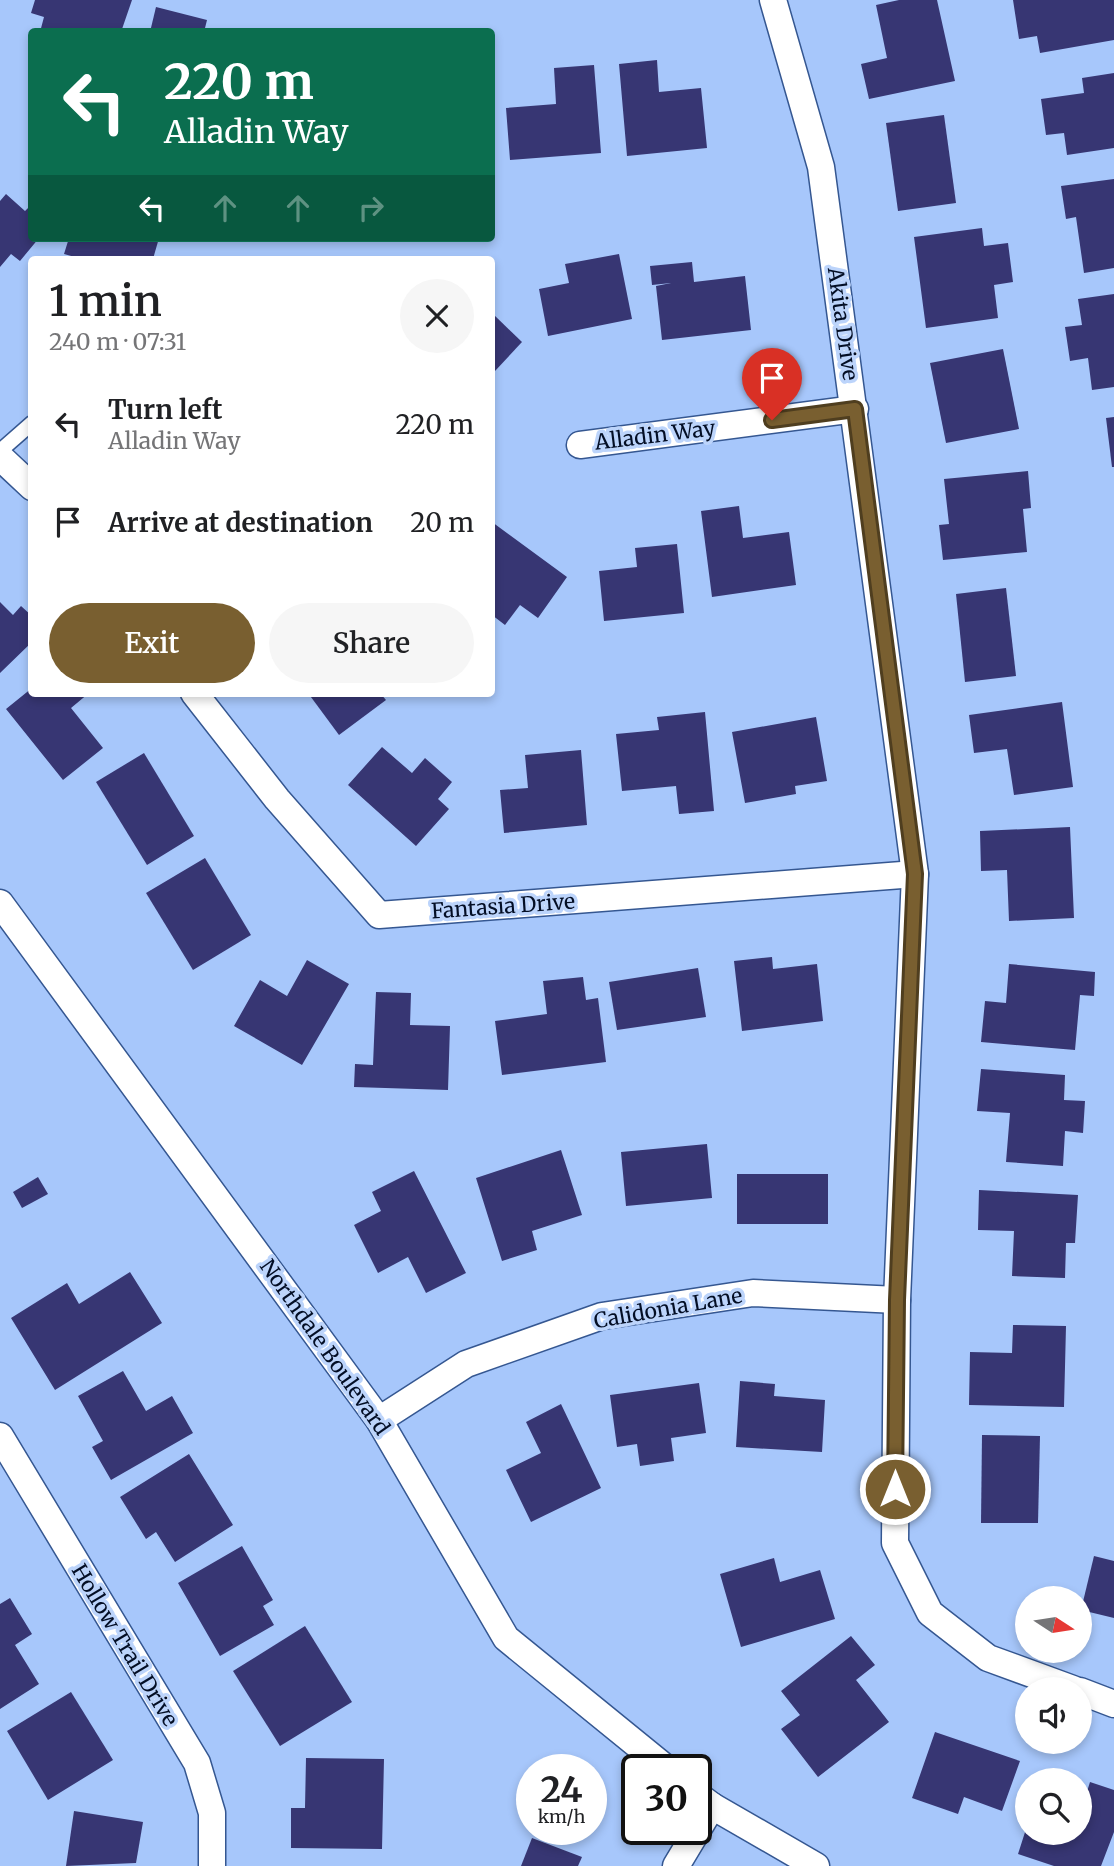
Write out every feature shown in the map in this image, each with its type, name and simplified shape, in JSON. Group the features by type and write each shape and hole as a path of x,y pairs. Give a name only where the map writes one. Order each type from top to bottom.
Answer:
{"street":[{"name":"Akita Drive","path":"773,0 821,167 915,874 897,1300 895,1543 930,1613 988,1658 1040,1677"},
{"name":"Alladin Way","path":"580,445 855,409"},
{"path":"0,454 28,483"},
{"name":"Fantasia Drive","path":"197,697 277,799 379,915 915,874"},
{"name":"Northdale Boulevard","path":"0,903 379,1420 506,1638 649,1754"},
{"name":"Calidonia Lane","path":"379,1420 466,1364 601,1316 753,1293 897,1300"},
{"name":"Hollow Trail Drive","path":"0,1436 197,1763 212,1813 212,1866"},
{"path":"1092,1696 1114,1704"},
{"path":"712,1805 816,1866"},
{"path":"676,1866 685,1845"}],"lane":[{"path":"0,454 28,427"}],"building":[{"path":"35,0 132,0 122,28 41,28 44,17 31,13"},
{"path":"899,0 937,0 955,81 869,99 861,64 887,58 876,5"},
{"path":"1013,0 1114,0 1114,40 1040,53 1037,36 1019,39"},
{"path":"156,7 207,20 205,28 151,28"},
{"path":"657,60 659,92 701,88 707,148 627,156 619,64"},
{"path":"594,65 601,153 510,160 506,108 556,104 554,68"},
{"path":"1114,73 1114,148 1067,155 1064,133 1046,135 1041,99 1084,93 1082,78"},
{"path":"944,115 956,203 898,211 886,123"},
{"path":"1114,179 1114,268 1084,273 1076,217 1066,219 1061,186"},
{"path":"6,194 25,211 28,208 28,242 36,242 20,261 11,254 0,267 0,201"},
{"path":"982,228 984,246 1008,243 1013,282 994,285 998,318 926,328 914,237"},
{"path":"68,242 158,242 154,256 64,254"},
{"path":"619,254 632,319 548,336 539,289 569,283 565,264"},
{"path":"692,262 694,282 745,276 751,330 662,340 656,286 671,283 652,285 650,266"},
{"path":"1114,294 1114,387 1092,390 1088,358 1070,361 1065,327 1082,325 1078,299"},
{"path":"495,316 522,342 495,371"},
{"path":"1003,349 1019,429 946,443 930,363"},
{"path":"1114,417 1114,467 1112,467 1106,418"},
{"path":"1028,471 1031,508 1023,509 1027,552 943,560 939,525 949,524 944,479"},
{"path":"739,506 743,538 789,532 796,585 712,597 701,511"},
{"path":"495,524 567,577 538,618 520,605 505,625 495,617"},
{"path":"677,544 684,613 604,621 599,571 637,567 635,548"},
{"path":"1006,588 1016,676 965,682 956,594"},
{"path":"0,602 13,615 21,606 28,612 28,646 0,673"},
{"path":"28,691 28,697 84,697 71,708 103,748 63,780 6,709"},
{"path":"311,697 383,697 386,700 339,735"},
{"path":"1062,702 1073,787 1014,795 1007,749 974,753 969,715"},
{"path":"705,712 714,811 679,814 676,786 622,791 616,734 659,730 657,717"},
{"path":"816,717 827,781 795,786 796,794 745,803 732,732"},
{"path":"382,747 412,773 425,758 452,782 438,799 449,809 416,846 348,785"},
{"path":"581,750 587,825 504,833 500,790 528,788 525,755"},
{"path":"144,753 194,836 147,865 96,782"},
{"path":"1070,827 1074,918 1009,921 1007,870 981,871 980,831"},
{"path":"205,858 251,935 193,970 146,893"},
{"path":"772,957 773,969 817,964 823,1021 742,1031 734,961"},
{"path":"307,960 349,984 302,1065 234,1026 260,980 287,996"},
{"path":"1009,964 1095,972 1094,996 1080,995 1075,1050 981,1042 985,1001 1006,1003"},
{"path":"698,968 706,1017 617,1030 609,982"},
{"path":"583,977 586,1000 598,998 606,1062 502,1075 495,1021 547,1014 543,981"},
{"path":"376,992 411,993 410,1025 450,1026 448,1090 354,1087 355,1064 373,1065"},
{"path":"981,1069 1065,1075 1064,1100 1085,1101 1083,1133 1065,1131 1063,1166 1006,1162 1010,1113 977,1111"},
{"path":"707,1144 712,1198 626,1206 621,1152"},
{"path":"561,1150 582,1215 532,1231 537,1250 502,1261 476,1178"},
{"path":"414,1171 466,1273 426,1293 408,1257 378,1273 354,1225 381,1211 372,1192"},
{"path":"737,1174 828,1174 828,1224 737,1224"},
{"path":"38,1177 48,1194 22,1208 13,1192"},
{"path":"979,1190 1078,1195 1075,1243 1066,1243 1065,1278 1012,1276 1014,1231 978,1230"},
{"path":"130,1272 162,1323 55,1390 11,1318 67,1283 79,1304"},
{"path":"1013,1325 1066,1326 1064,1407 969,1405 970,1352 1012,1353"},
{"path":"123,1371 146,1411 172,1396 193,1433 111,1480 92,1447 103,1441 78,1396"},
{"path":"740,1381 775,1384 774,1396 825,1400 822,1452 736,1447"},
{"path":"699,1383 706,1433 671,1438 674,1461 640,1466 637,1444 617,1447 610,1395"},
{"path":"561,1404 601,1488 531,1522 506,1470 541,1453 526,1422"},
{"path":"982,1435 1040,1436 1038,1523 981,1523"},
{"path":"189,1454 233,1525 175,1562 156,1532 146,1539 120,1497"},
{"path":"242,1546 273,1600 263,1606 274,1625 220,1656 178,1583"},
{"path":"1094,1556 1114,1561 1114,1618 1092,1613 1092,1586 1087,1586"},
{"path":"774,1558 780,1582 820,1570 835,1619 741,1647 720,1574"},
{"path":"10,1598 32,1634 15,1645 39,1684 0,1709 0,1604"},
{"path":"305,1626 352,1702 280,1746 233,1671"},
{"path":"851,1636 875,1665 856,1680 889,1722 818,1777 781,1729 800,1715 781,1691"},
{"path":"71,1692 113,1760 48,1800 7,1731"},
{"path":"935,1732 1020,1761 1015,1768 1002,1811 964,1797 958,1814 912,1798"},
{"path":"306,1758 384,1759 382,1849 291,1848 291,1808 305,1808"},
{"path":"1092,1783 1114,1790 1114,1832 1101,1866 1054,1866 1018,1854 1021,1845 1092,1845"},
{"path":"74,1811 143,1822 136,1863 66,1866"},
{"path":"529,1845 550,1845 582,1857 578,1866 521,1866"}],"route":[{"path":"772,420 855,409 915,874 897,1300 895,1489"}]}
